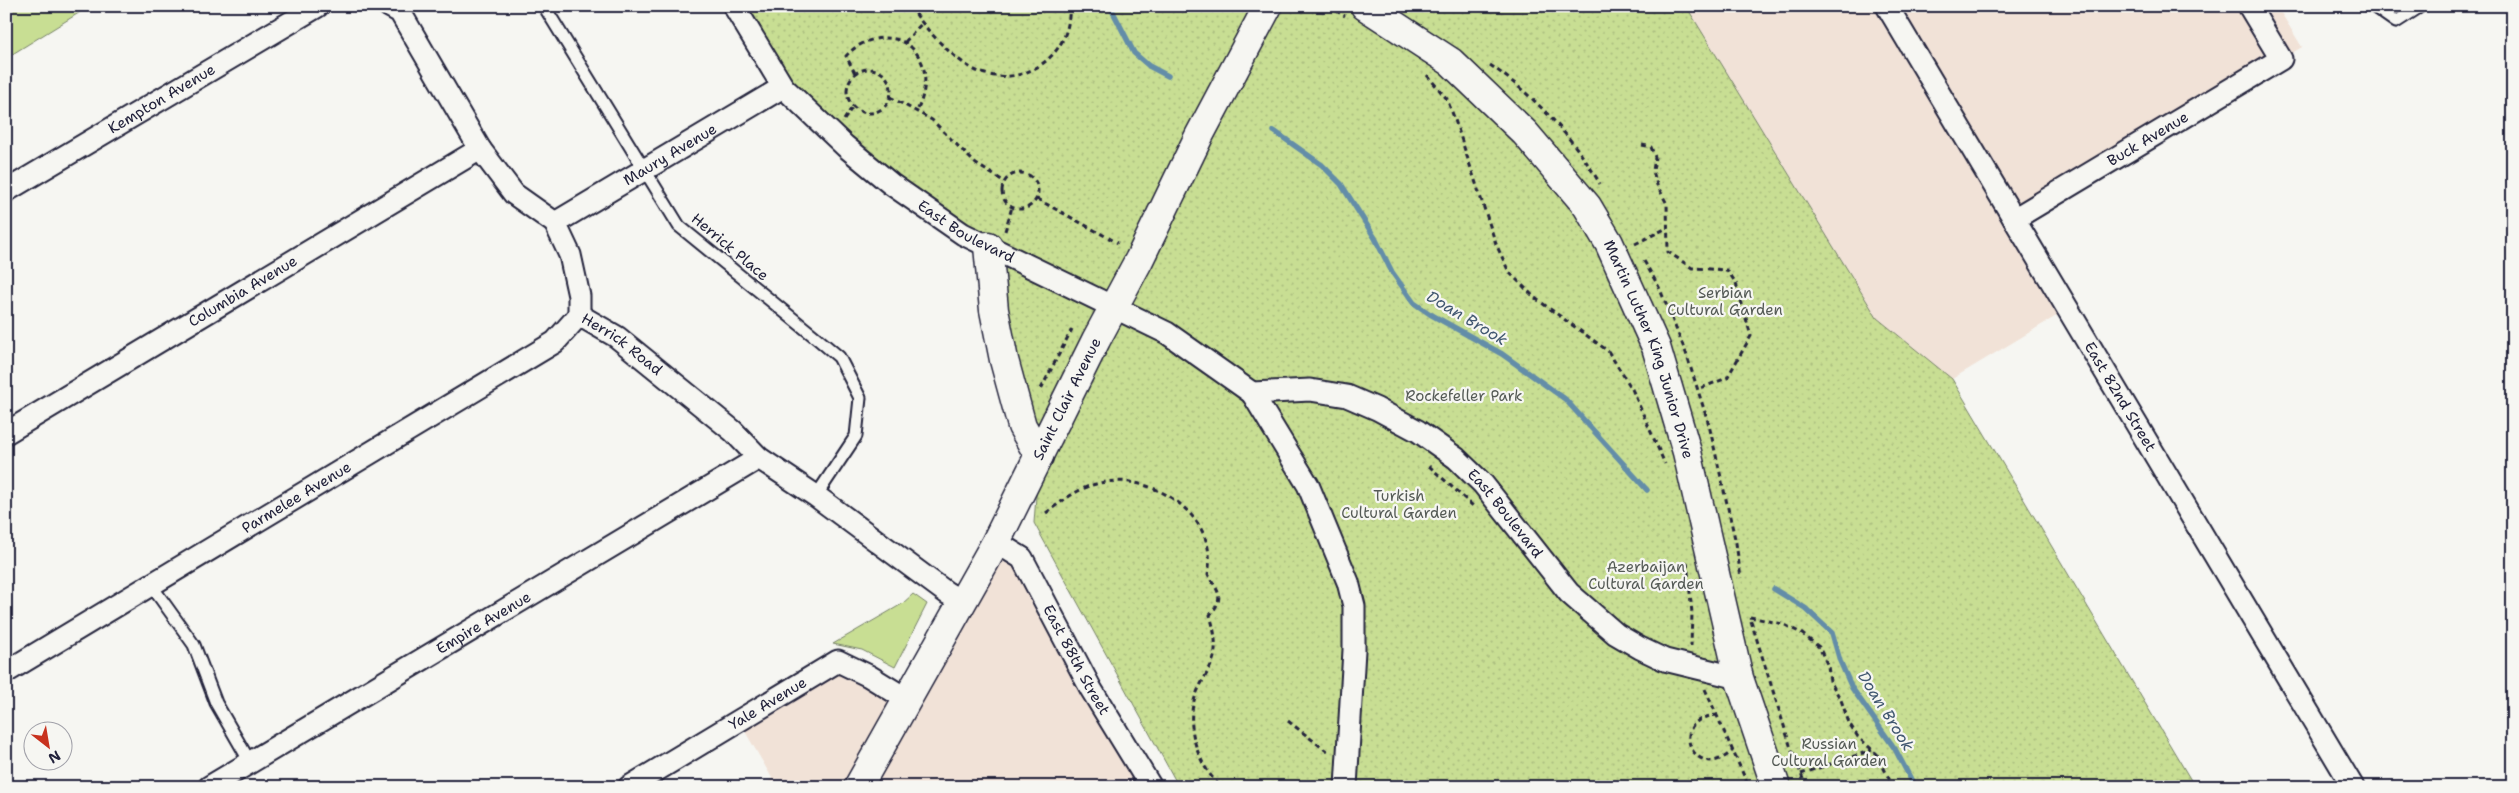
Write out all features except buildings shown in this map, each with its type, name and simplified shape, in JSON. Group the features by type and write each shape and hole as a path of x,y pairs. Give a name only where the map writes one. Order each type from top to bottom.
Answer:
{"main road":[{"name":"Saint Clair Avenue","path":"858,787 996,542 1198,136 1268,6"},
{"name":"Martin Luther King Junior Drive","path":"1359,14 1451,62 1525,133 1586,206 1609,244 1656,347 1687,452 1739,678 1776,787"},
{"path":"996,243 994,310 1004,360 1022,426 1039,456"}],"street":[{"name":"Kempton Avenue","path":"6,191 318,6"},
{"name":"Herrick Road","path":"389,6 400,12 480,148 514,194 555,223 570,255 579,296 579,315 617,337 733,431 759,458 816,496 947,593 963,602"},
{"name":"East Boulevard","path":"734,6 784,87 845,146 891,184 938,218 996,243 1114,308 1185,344 1252,393 1308,485 1348,582 1354,606 1354,650 1346,787"},
{"name":"East 82nd Street","path":"1887,6 2353,787"},
{"name":"Buck Avenue","path":"2014,219 2281,59 2249,6"},
{"name":"Maury Avenue","path":"555,223 784,87"},
{"name":"Columbia Avenue","path":"6,432 480,148"},
{"name":"Parmelee Avenue","path":"6,672 555,342 579,315"},
{"name":"East Boulevard","path":"1252,393 1310,390 1347,396 1377,409 1418,431 1456,458 1483,484 1569,593 1616,634 1665,660 1739,678"},
{"name":"Empire Avenue","path":"209,787 759,458"},
{"name":"East 88th Street","path":"996,542 1022,558 1091,689 1152,787"},
{"name":"Yale Avenue","path":"629,787 838,661 869,676 908,700"}],"lane":[{"name":"Herrick Place","path":"544,6 680,226 839,357 860,398 856,436 816,496"},
{"path":"2373,6 2396,22 2421,6"},
{"path":"151,585 194,645 216,703 250,762"}],"path":[{"path":"911,6 923,22 962,62 978,71 993,76 1020,74 1038,68 1059,50 1068,29 1069,6"},
{"path":"1328,6 1359,14"},
{"path":"905,42 923,22"},
{"path":"855,73 846,56 852,49 865,41 886,37 905,42 920,59 924,77 922,99 917,111"},
{"path":"868,69 881,72 889,83 890,97 886,104 874,112 866,112 853,106 847,92 848,84 855,73 868,69"},
{"path":"1421,69 1446,99 1496,244 1509,272 1535,298 1608,351 1632,390 1669,472"},
{"path":"890,97 917,111 943,129 976,164 1005,182"},
{"path":"844,120 853,106"},
{"path":"1642,145 1651,147 1655,157 1655,178 1668,204 1668,252 1692,268 1727,270 1736,283 1751,336 1728,378 1698,389"},
{"path":"1014,174 1026,174 1031,177 1038,187 1036,198 1029,207 1023,209 1012,207 1007,204 1002,193 1005,182 1014,174"},
{"path":"1036,198 1118,243"},
{"path":"996,243 1012,207"},
{"path":"1635,244 1667,228"},
{"path":"1041,389 1072,329"},
{"path":"1427,463 1479,509"},
{"path":"1046,513 1070,495 1088,487 1106,482 1124,482 1147,486 1169,496 1184,507 1197,524 1210,554 1208,574 1215,584 1219,596 1218,603 1210,615 1215,636 1214,655 1209,672 1193,702 1193,731 1206,770 1222,787"},
{"path":"1685,553 1691,608 1691,649"},
{"path":"1750,617 1783,624 1801,632 1819,647 1828,666 1830,681 1841,700 1849,723 1858,737 1877,754 1893,787"},
{"path":"1704,687 1718,714 1749,787"},
{"path":"1718,714 1706,716 1693,724 1688,733 1691,750 1702,760 1713,762 1722,759 1733,750"},
{"path":"1288,721 1329,753 1329,761"},
{"path":"1801,774 1872,750"}],"shaded area":[{"path":"1686,6 2277,6 2302,47 2014,219 2068,309 1952,379 1877,318"},
{"path":"996,542 1022,558 1151,787 764,787 772,778 739,721 829,667 908,699"}],"green space":[{"path":"6,6 90,6 6,58"},
{"name":"Rockefeller Park","path":"733,6 1686,6 1877,318 1952,379 2195,787 1179,787 1034,523 1039,456 988,246 845,146 755,40"},
{"path":"913,594 927,604 895,667 862,650 833,644 902,604"}],"waterway":[{"name":"Doan Brook","path":"1110,6 1134,53 1149,66 1168,76"},
{"name":"Doan Brook","path":"1274,131 1322,165 1341,184 1375,238 1392,272 1414,303 1502,354 1565,399 1647,490"},
{"name":"Doan Brook","path":"1774,589 1805,608 1832,633 1840,661 1852,688 1895,749 1915,787"}],"park label":[{"name":"Serbian Cultural Garden","path":"1725,302"},
{"name":"Turkish Cultural Garden","path":"1399,504"},
{"name":"Azerbaijan Cultural Garden","path":"1646,576"},
{"name":"Russian Cultural Garden","path":"1829,752"}]}
